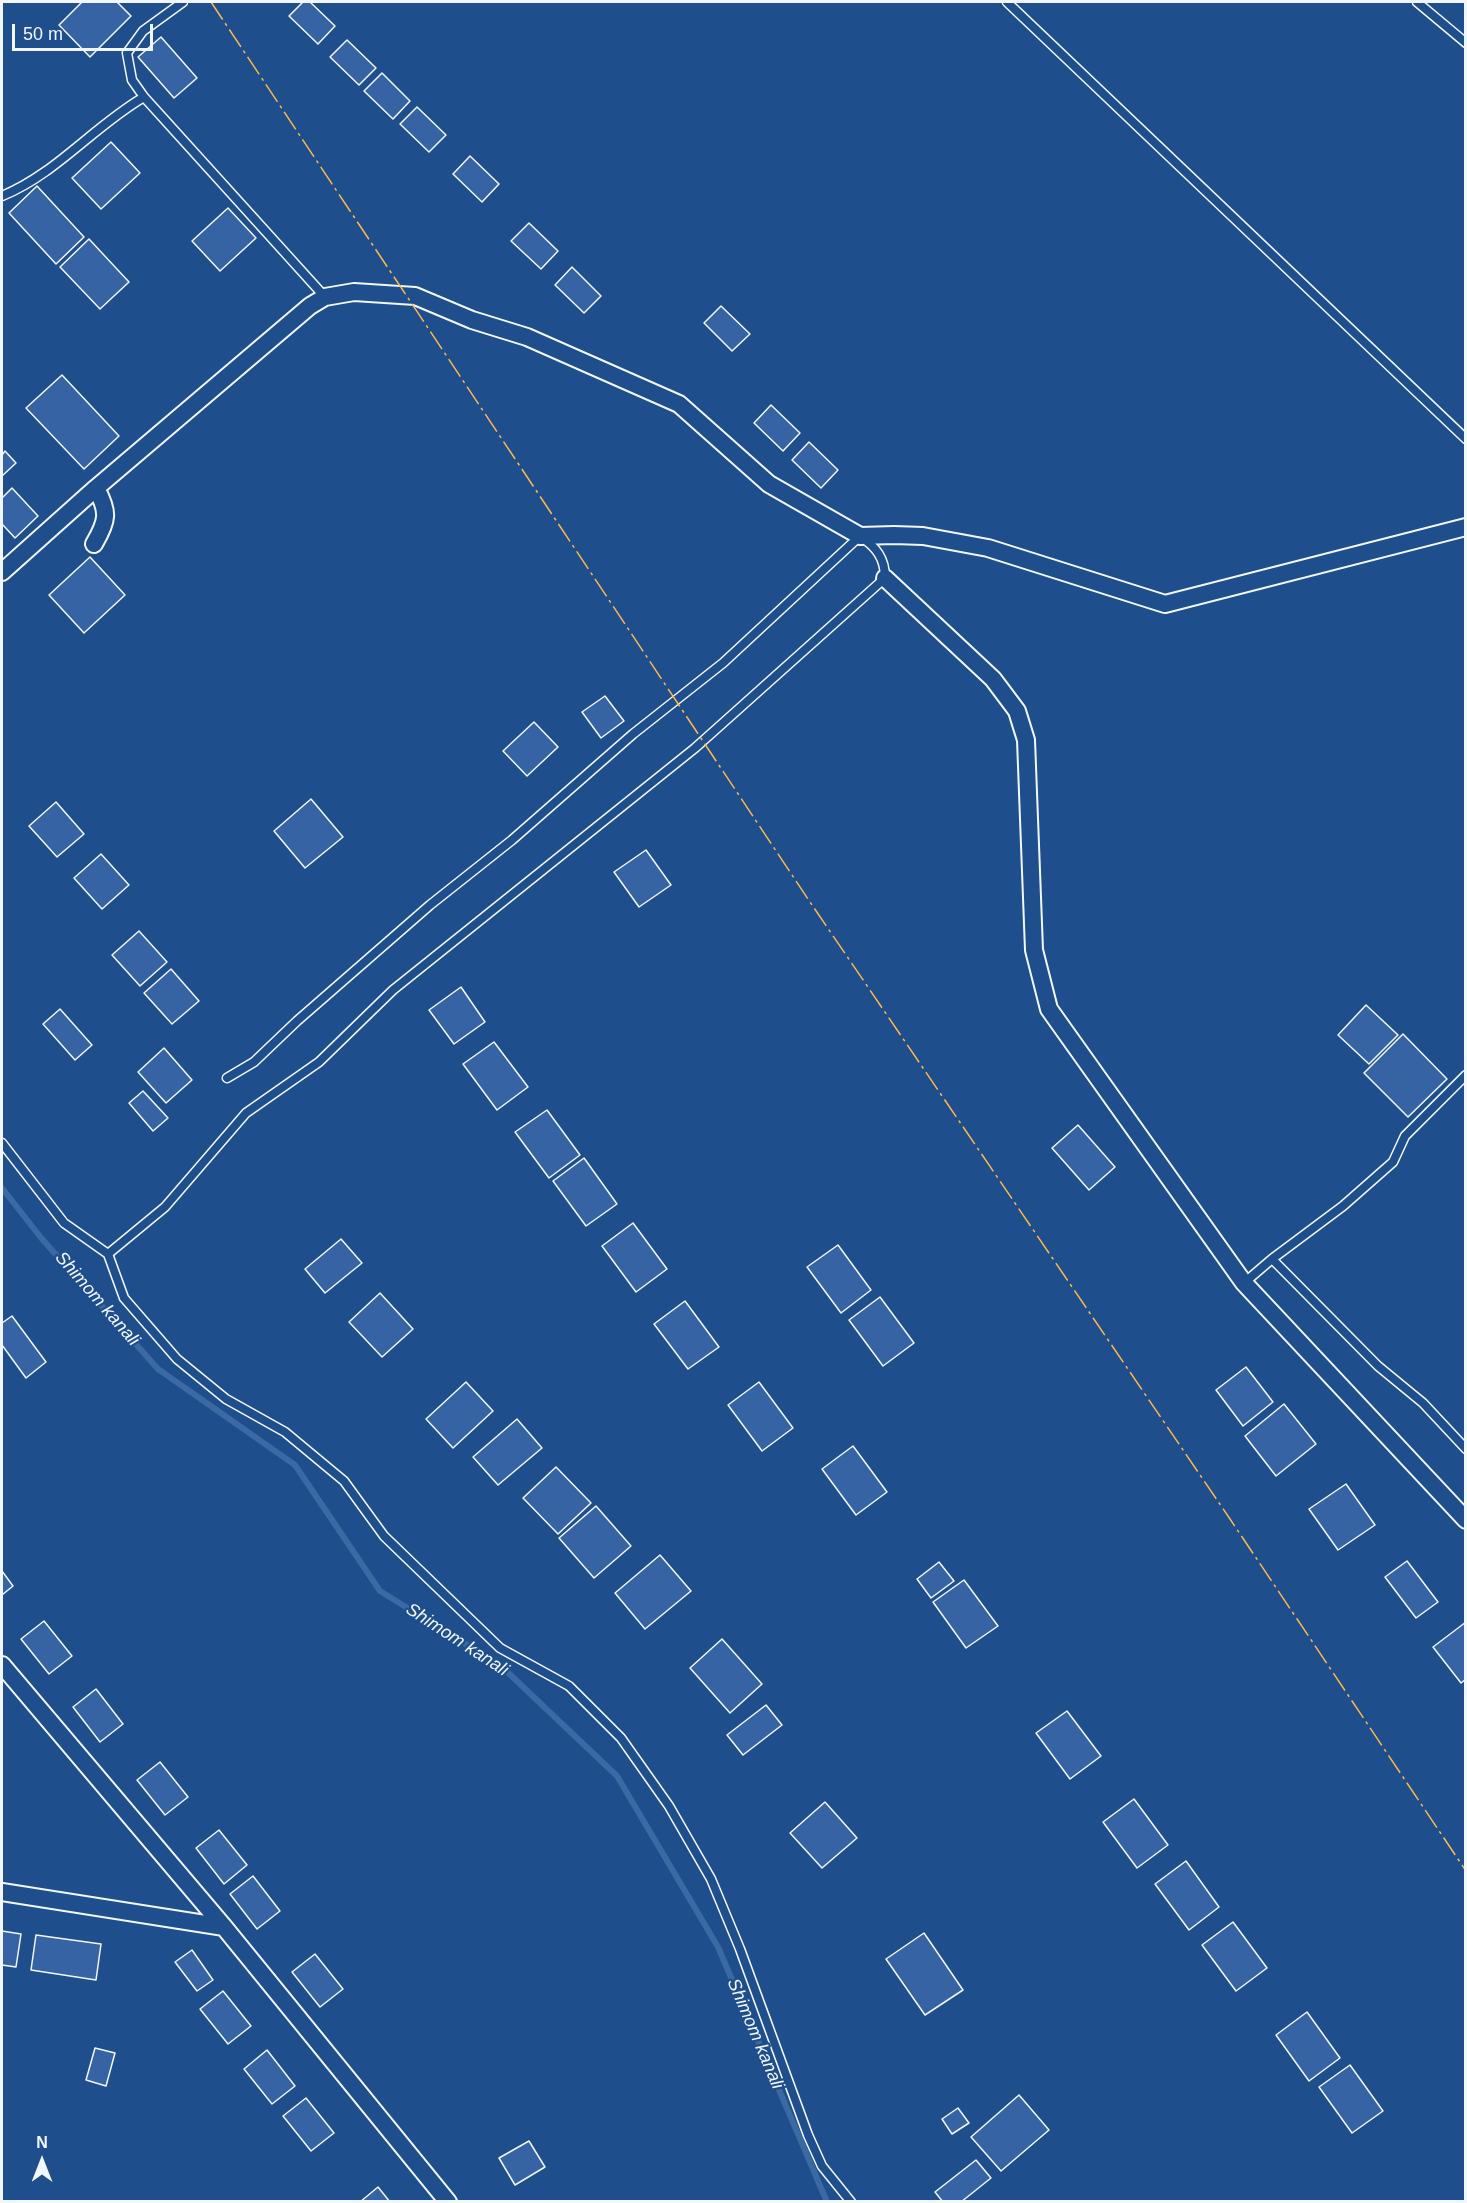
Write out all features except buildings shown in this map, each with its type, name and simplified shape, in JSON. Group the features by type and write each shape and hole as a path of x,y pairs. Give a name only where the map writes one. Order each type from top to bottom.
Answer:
{"street":[{"path":"2,572 96,488 310,306 325,297 354,292 415,296 472,320 526,337 679,404 769,484 860,537 924,536 988,548 1165,604 1466,526"},
{"path":"94,544 105,526 103,500 96,488"},
{"path":"885,578 993,679 1017,711 1026,740 1034,950 1048,1009 1244,1283 1466,1520"},
{"path":"2,1665 224,1927 448,2202"},
{"path":"2,1892 224,1927"}],"lane":[{"path":"183,2 142,31 128,53 132,80 144,97 325,297"},
{"path":"1006,2 1466,439"},
{"path":"1417,2 1466,43"},
{"path":"2,196 21,188 63,158 118,112 144,97"},
{"path":"108,1254 165,1207 246,1113 319,1062 393,990 695,748 885,578 885,568 875,547 860,537 723,663 633,734 512,840 430,905 297,1021 254,1062 227,1078"},
{"path":"1244,1283 1343,1206 1393,1162 1405,1136 1466,1075"},
{"path":"2,1143 64,1224 108,1254 124,1298 177,1359 226,1399 285,1432 344,1481 384,1536 500,1648 569,1686 621,1738 669,1806 711,1878 740,1949 808,2135 822,2166 851,2202"},
{"path":"1272,1259 1378,1366 1423,1403 1466,1449"}],"waterway":[{"name":"Shimom kanali","path":"2,1188 42,1239 158,1369 295,1465 380,1591 501,1666 617,1776 718,1947 827,2202"}],"power":[{"path":"211,2 810,902 1230,1519 1466,1871"}]}
